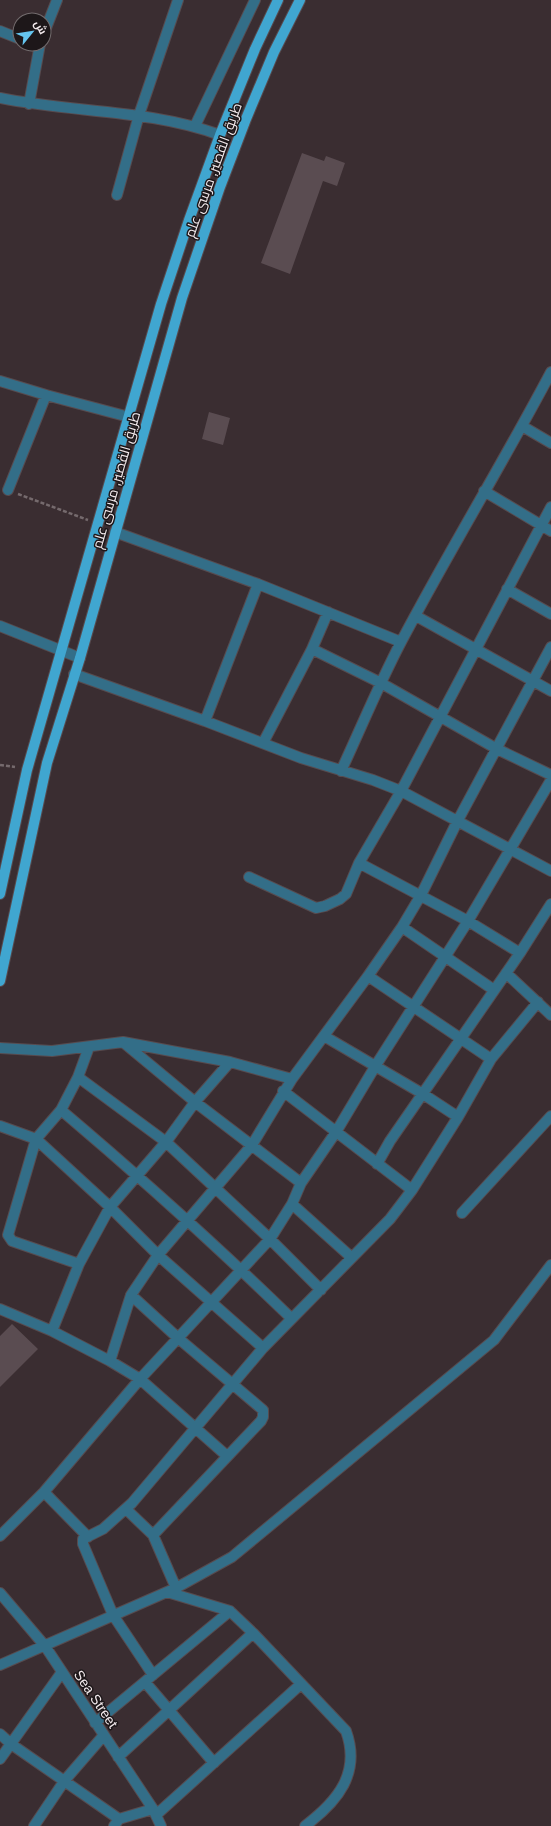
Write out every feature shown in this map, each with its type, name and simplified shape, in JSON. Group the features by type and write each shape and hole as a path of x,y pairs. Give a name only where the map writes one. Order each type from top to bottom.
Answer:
{"main road":[{"name":"طريق القصير, مرسى علم","path":"0,894 27,770 161,304 186,227 220,135 255,49 278,0"},
{"name":"طريق القصير, مرسى علم","path":"0,981 47,763 80,658 182,298 220,187 249,112 300,0"}],"street":[{"path":"52,13 57,0"},
{"path":"117,195 139,115 178,0"},
{"path":"195,126 255,0"},
{"path":"0,31 12,36"},
{"path":"29,104 37,52"},
{"path":"0,98 29,104 139,115 195,126 220,135"},
{"path":"341,771 401,642 551,372"},
{"path":"0,381 46,396 129,417"},
{"path":"8,490 46,396"},
{"path":"522,426 551,443"},
{"path":"484,492 551,531"},
{"path":"249,877 316,908 325,906 340,899 346,894 359,863 401,791 551,507"},
{"path":"115,532 258,584 401,642"},
{"path":"205,721 258,584"},
{"path":"507,589 551,614"},
{"path":"263,743 312,649 328,612"},
{"path":"416,616 551,691"},
{"path":"0,626 60,652 80,658"},
{"path":"110,1360 131,1295 158,1256 252,1145 283,1091 368,976 402,927 421,895 457,822 551,647"},
{"path":"312,649 381,683 440,715 497,749 551,775"},
{"path":"74,674 205,721 301,758 373,780 401,791 551,871"},
{"path":"0,1536 44,1492 140,1379 270,1239 292,1204 301,1183 336,1132 376,1065 468,921 551,780"},
{"path":"359,863 468,921 520,953"},
{"path":"377,1164 390,1140 520,953 551,904"},
{"path":"402,927 494,990"},
{"path":"506,973 551,1015"},
{"path":"368,976 491,1059"},
{"path":"214,1763 170,1710 149,1679 113,1615 83,1544 83,1539 103,1529 126,1509 263,1348 390,1219 412,1190 458,1117 491,1059 538,1002"},
{"path":"324,1036 376,1065 458,1117"},
{"path":"0,1048 52,1051 89,1048 123,1042 230,1062 292,1079"},
{"path":"123,1042 195,1102 301,1183"},
{"path":"79,1264 12,1241 8,1235 36,1139 61,1110 78,1077 89,1048"},
{"path":"52,1331 79,1264 110,1206 136,1174 166,1142 195,1102 230,1062"},
{"path":"78,1077 166,1142 270,1239 321,1290"},
{"path":"283,1091 412,1190"},
{"path":"61,1110 136,1174 291,1318"},
{"path":"462,1213 551,1116"},
{"path":"0,1126 36,1139 110,1206 158,1256 263,1348"},
{"path":"292,1204 351,1258"},
{"path":"0,1665 172,1590 232,1557 494,1340 551,1265"},
{"path":"131,1295 178,1338 263,1410 264,1414 262,1421 153,1534"},
{"path":"0,1309 52,1331 110,1360 140,1379 227,1456"},
{"path":"44,1492 88,1537"},
{"path":"126,1509 153,1534 172,1590"},
{"path":"172,1590 230,1611 253,1633 346,1731 351,1745 352,1758 340,1793 316,1818 306,1826"},
{"name":"Sea Street","path":"0,1593 45,1646 154,1812 161,1826"},
{"path":"95,1723 230,1611"},
{"path":"118,1757 253,1633"},
{"path":"0,1759 62,1672"},
{"path":"0,1734 11,1744 65,1780 117,1822 154,1812 214,1763 301,1684"},
{"path":"34,1826 65,1780 104,1735"}],"path":[{"path":"8,490 98,524"},
{"path":"0,764 27,770"}],"building":[{"path":"302,153 324,161 326,156 345,163 337,186 323,181 290,274 261,263"},
{"path":"209,412 230,418 223,445 202,439"},
{"path":"12,1324 38,1349 0,1387 0,1336"}]}
